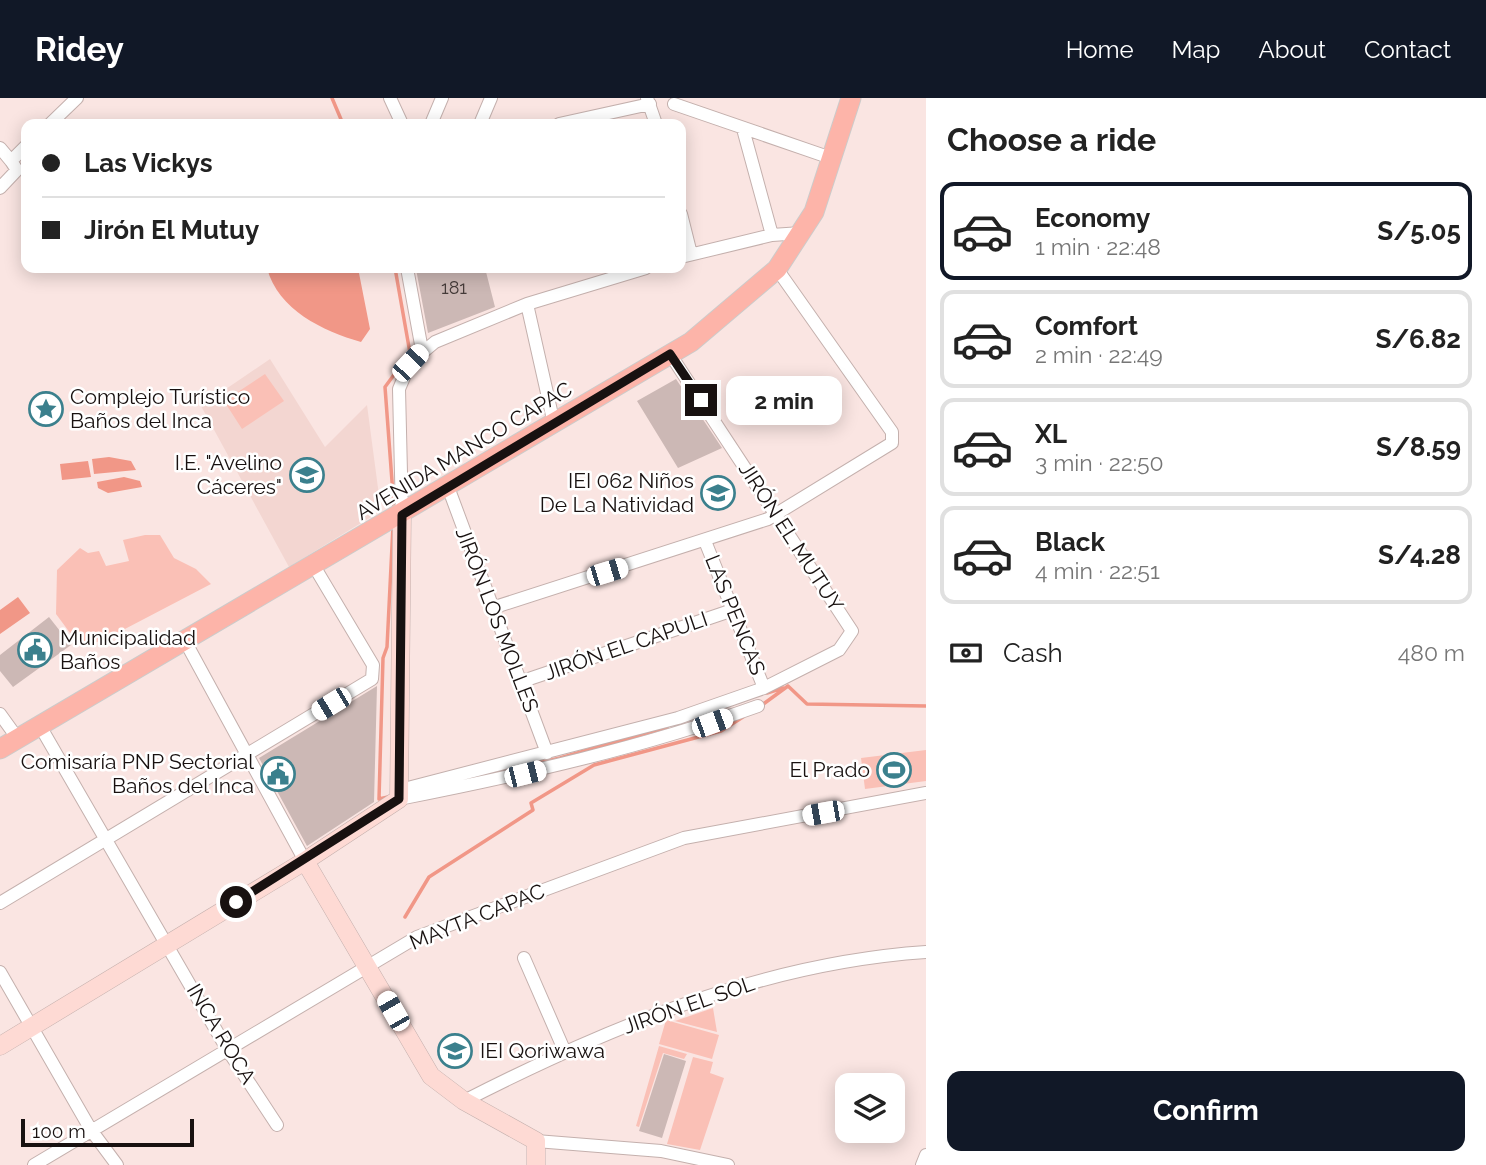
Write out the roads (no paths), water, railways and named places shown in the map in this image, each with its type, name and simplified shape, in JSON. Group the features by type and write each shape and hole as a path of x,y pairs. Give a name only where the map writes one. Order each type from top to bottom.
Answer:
{"main road":[{"name":"AVENIDA MANCO CAPAC","path":"0,749 691,342 777,269 801,233 814,212 851,98"}],"street":[{"path":"55,119 77,98"},
{"path":"390,98 400,119"},
{"path":"433,119 442,98"},
{"path":"482,119 491,98"},
{"path":"578,119 648,101 654,119"},
{"path":"674,104 831,158"},
{"path":"743,129 772,234"},
{"path":"0,148 17,170 0,188"},
{"path":"11,161 21,151"},
{"path":"686,256 772,234 801,233"},
{"path":"492,608 705,541 778,514 888,447 894,438 777,269"},
{"path":"408,273 422,350"},
{"path":"400,794 396,518 399,389 403,374 422,350 527,304 629,273"},
{"path":"527,304 554,424"},
{"name":"JIRÓN EL MUTUY","path":"400,794 678,718 764,688 839,650 852,631 778,514 670,354"},
{"name":"JIRÓN LOS MOLLES","path":"447,487 547,753"},
{"name":"LAS PENCAS","path":"705,541 764,688"},
{"path":"0,903 372,679 373,664 314,566"},
{"name":"JIRÓN EL CAPULI","path":"520,681 733,610"},
{"path":"185,641 305,860 431,1076 464,1101 536,1141 661,1151 727,1165"},
{"path":"0,1045 305,860 400,794 550,768 651,742 758,706"},
{"path":"0,714 18,739"},
{"name":"INCA ROCA","path":"40,726 105,841 168,942 227,1049 277,1125"},
{"name":"MAYTA CAPAC","path":"34,1165 417,937 684,838 926,793"},
{"name":"JIRÓN EL SOL","path":"464,1101 654,1013 816,965 926,952"},
{"path":"524,958 565,1052"},
{"path":"0,972 91,1130 117,1165"},
{"path":"536,1141 536,1165"},
{"path":"922,1165 926,1155"}],"waterway":[{"path":"332,98 341,119"},
{"path":"394,508 385,387 410,353 396,273"},
{"path":"388,797 379,799 383,658 387,647 393,526"},
{"path":"788,686 807,704 926,706"},
{"path":"762,705 788,686"},
{"path":"767,693 783,688"},
{"path":"405,917 429,877 533,810 531,803 594,765 721,731 743,717"},
{"path":"468,779 560,758 667,727"}],"place":[{"name":"Complejo Turístico Baños del Inca","path":"46,409"},
{"name":"I.E. \"Avelino Cáceres\"","path":"307,475"},
{"name":"IEI 062 Niños De La Natividad","path":"718,493"},
{"name":"Municipalidad Baños","path":"35,650"},
{"name":"El Prado","path":"894,770"},
{"name":"Comisaría PNP Sectorial Baños del Inca","path":"278,774"},
{"name":"IEI Qoriwawa","path":"455,1051"}]}
